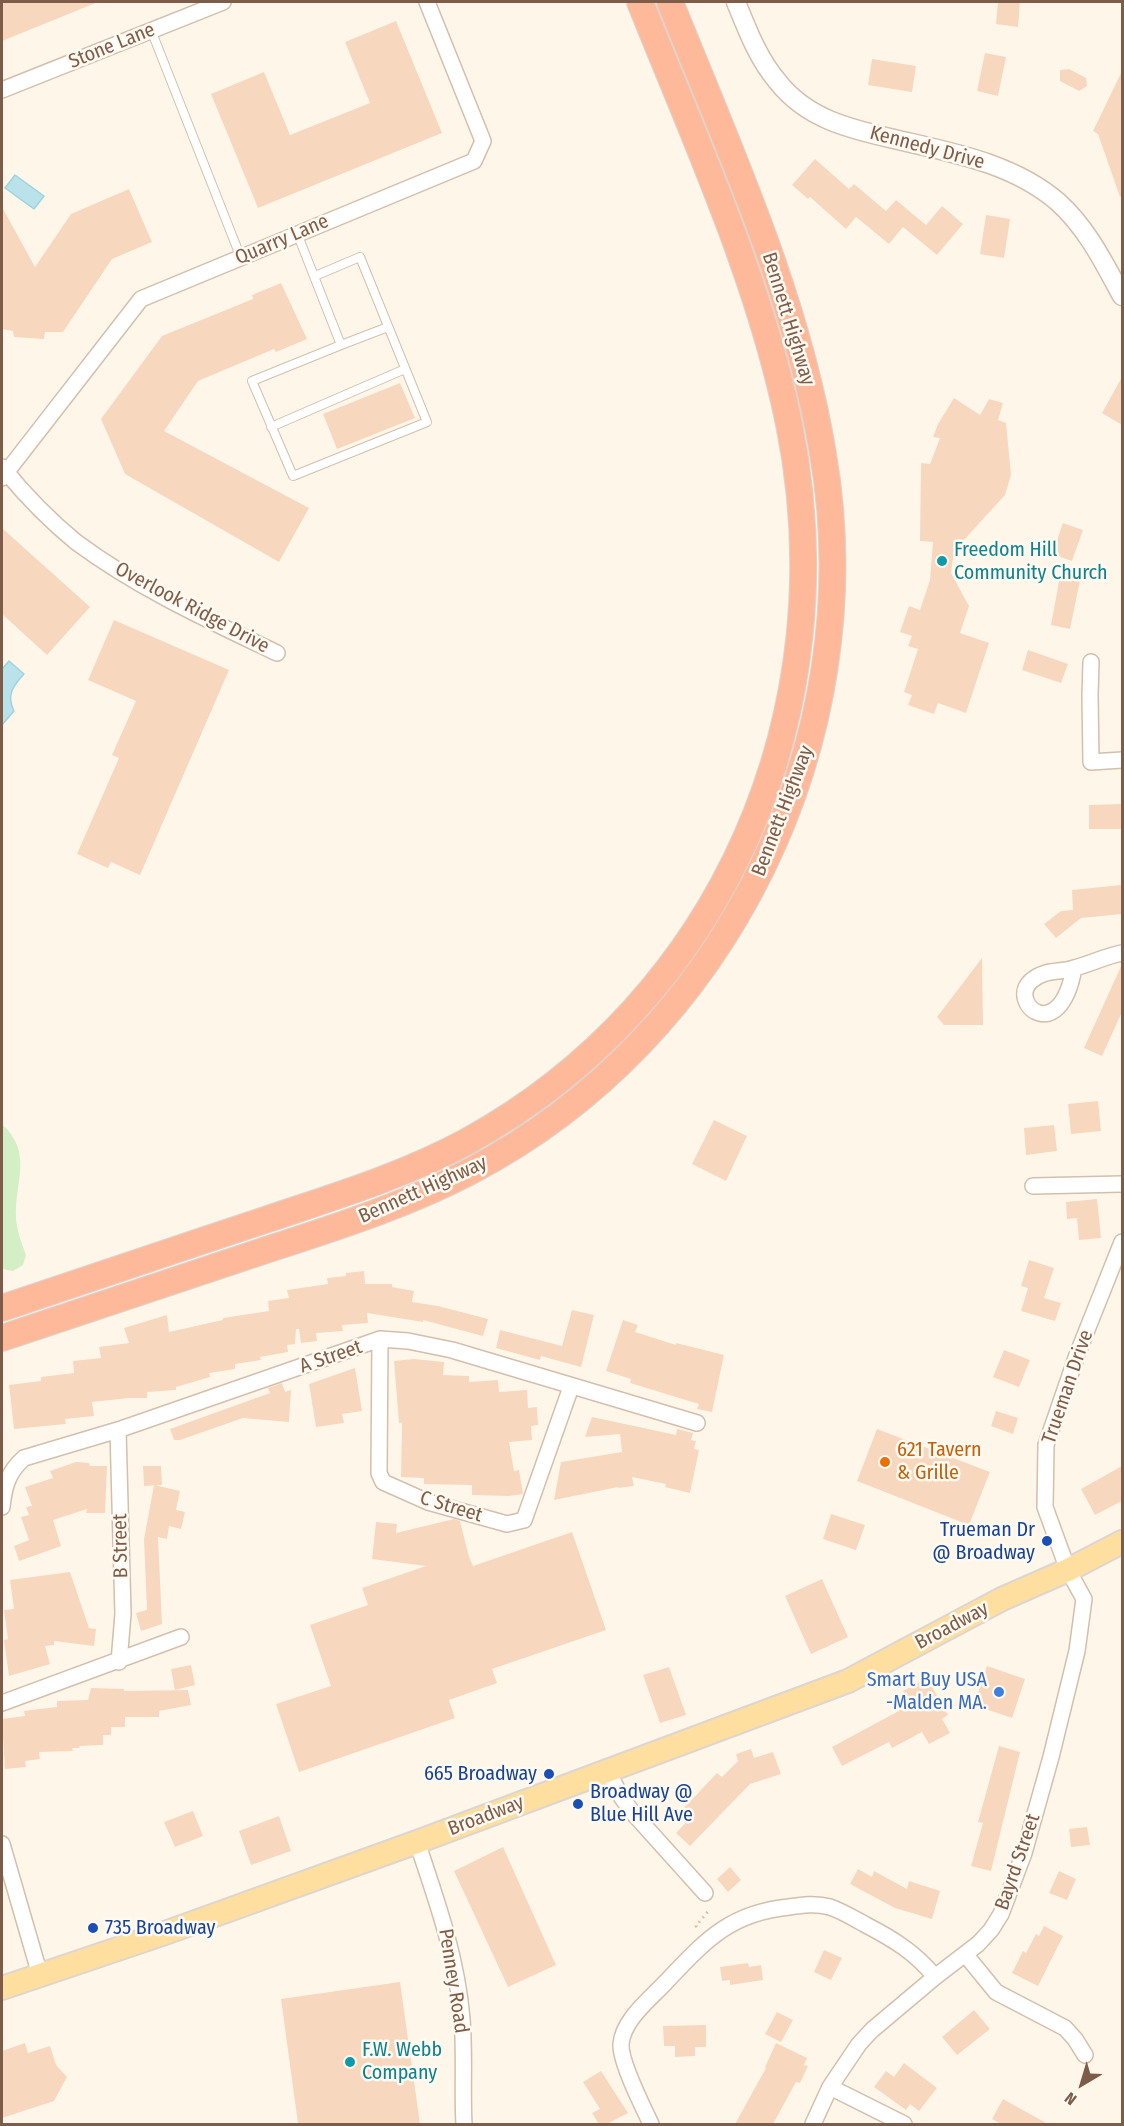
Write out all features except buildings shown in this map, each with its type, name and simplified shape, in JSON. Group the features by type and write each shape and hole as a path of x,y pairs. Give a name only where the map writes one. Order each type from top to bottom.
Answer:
{"highway":[{"name":"Bennett Highway","path":"2,1308 375,1183 437,1156 496,1124 578,1064 642,1000 690,938 740,851 777,757 793,692 804,593 800,492 783,394 754,298 724,214 640,2"},
{"name":"Bennett Highway","path":"2,1338 379,1212 442,1186 501,1154 530,1136 584,1095 642,1041 700,972 720,944 754,886 795,792 821,691 830,625 832,590 828,489 810,388 791,321 758,225 670,2"}],"main road":[{"name":"Broadway","path":"2,1988 165,1933 417,1842 848,1680 1002,1599 1068,1570 1122,1542"}],"street":[{"name":"Stone Lane","path":"2,90 223,2"},
{"name":"Quarry Lane","path":"3,473 141,299 474,161 483,141 427,2"},
{"name":"Kennedy Drive","path":"736,2 757,50 770,72 800,104 838,125 976,159 1018,176 1040,189 1057,201 1083,229 1122,296"},
{"name":"Overlook Ridge Drive","path":"3,473 52,521 105,562 159,595 277,653"},
{"path":"1091,662 1091,762 1122,760"},
{"path":"1074,968 1105,956 1122,953"},
{"path":"1034,1186 1122,1184"},
{"name":"Trueman Drive","path":"1068,1570 1045,1507 1046,1444 1077,1355 1122,1242"},
{"name":"A Street","path":"2,1507 4,1490 13,1468 24,1458 118,1430 380,1339 408,1341 452,1350 697,1423"},
{"name":"C Street","path":"380,1339 379,1473 382,1482 428,1502 507,1524 524,1520 571,1387"},
{"name":"B Street","path":"118,1430 123,1614 119,1662"},
{"name":"Bayrd Street","path":"813,2124 830,2087 859,2044 884,2018 965,1954 991,1930 1001,1914 1024,1853 1052,1756 1077,1651 1084,1599 1068,1570"},
{"path":"2,1703 119,1662 181,1637"},
{"path":"607,1770 633,1813 705,1893"},
{"name":"Penney Road","path":"417,1842 439,1906 455,1968 463,2037 464,2124"},
{"path":"2,1845 40,1975"},
{"path":"651,2124 621,2052 623,2033 636,2014 710,1940 732,1922 770,1908 813,1905 831,1908 901,1945 916,1955 935,1977"},
{"path":"965,1954 996,1992 1061,2025 1070,2033 1085,2055"},
{"path":"830,2087 903,2124"}],"lane":[{"path":"151,30 241,258"},
{"path":"297,233 341,345"},
{"path":"315,276 360,257 427,422 293,476 252,381 388,327"},
{"path":"271,427 405,369"}],"path":[{"path":"705,1893 715,1903 696,1926 710,1940"}],"green space":[{"path":"2,1124 12,1135 20,1157 16,1219 26,1255 23,1265 13,1271 2,1269"}],"water":[{"path":"15,175 44,196 34,209 5,188"},
{"path":"9,661 24,674 12,691 11,700 14,711 2,725 2,669"}],"place":[{"name":"Freedom Hill Community Church","path":"942,561"},
{"name":"621 Tavern & Grille","path":"885,1462"},
{"name":"Trueman Dr @ Broadway","path":"1047,1541"},
{"name":"Smart Buy USA -Malden MA.","path":"999,1692"},
{"name":"665 Broadway","path":"549,1774"},
{"name":"Broadway @ Blue Hill Ave","path":"578,1804"},
{"name":"735 Broadway","path":"93,1928"},
{"name":"F.W. Webb Company","path":"350,2062"}]}
